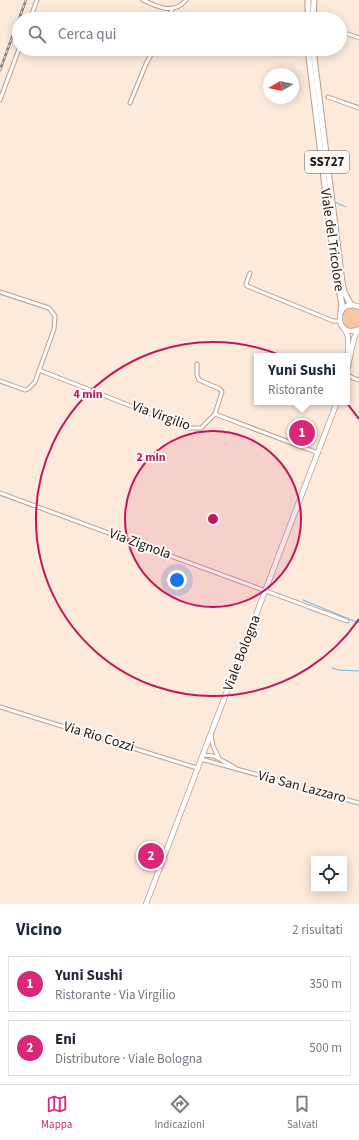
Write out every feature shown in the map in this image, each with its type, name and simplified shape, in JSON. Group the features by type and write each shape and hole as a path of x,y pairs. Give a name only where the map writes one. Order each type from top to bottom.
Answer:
{"highway":[{"path":"308,0 308,12"},
{"path":"313,12 314,0"},
{"name":"Viale del Tricolore","path":"309,56 336,276 342,304 341,312"},
{"name":"Viale del Tricolore","path":"314,56 342,282 344,292 351,305"}],"main road":[{"path":"348,353 348,336 339,321 341,312 345,307 351,305 359,307"},
{"path":"344,328 352,331 358,330"},
{"path":"350,357 354,338 358,330"},
{"name":"Viale Bologna","path":"146,904 336,405"}],"street":[{"path":"33,12 37,0"},
{"path":"143,0 164,9 178,7 186,0"},
{"path":"348,34 359,38"},
{"path":"0,100 16,56"},
{"path":"130,103 150,56"},
{"path":"328,97 359,108"},
{"path":"250,273 246,284 247,286 333,321 339,321"},
{"path":"0,292 49,308 55,316 54,329 35,382 25,390 0,381"},
{"name":"Via Virgilio","path":"39,370 187,428 201,428 215,414 222,392 220,389 200,380 197,374 197,364"},
{"path":"350,374 353,378 359,380"},
{"path":"215,414 318,453"},
{"name":"Via Zignola","path":"0,493 347,621"},
{"name":"Via Rio Cozzi","path":"0,707 198,768"},
{"path":"211,734 213,746 219,758"},
{"name":"Via San Lazzaro","path":"202,757 214,756 245,772"},
{"name":"Via San Lazzaro","path":"202,757 245,772 359,803"}],"shaded area":[{"path":"353,307 359,310 359,326 348,328 344,325 342,317 343,313 347,309"}],"waterway":[{"path":"335,202 346,207"},
{"path":"303,600 359,623"},
{"path":"332,668 339,670 359,671"}],"railway":[{"path":"22,12 26,0"},
{"path":"0,70 12,38"}],"place":[{"name":"Yuni Sushi","path":"302,433"},
{"name":"Eni","path":"151,856"}]}
